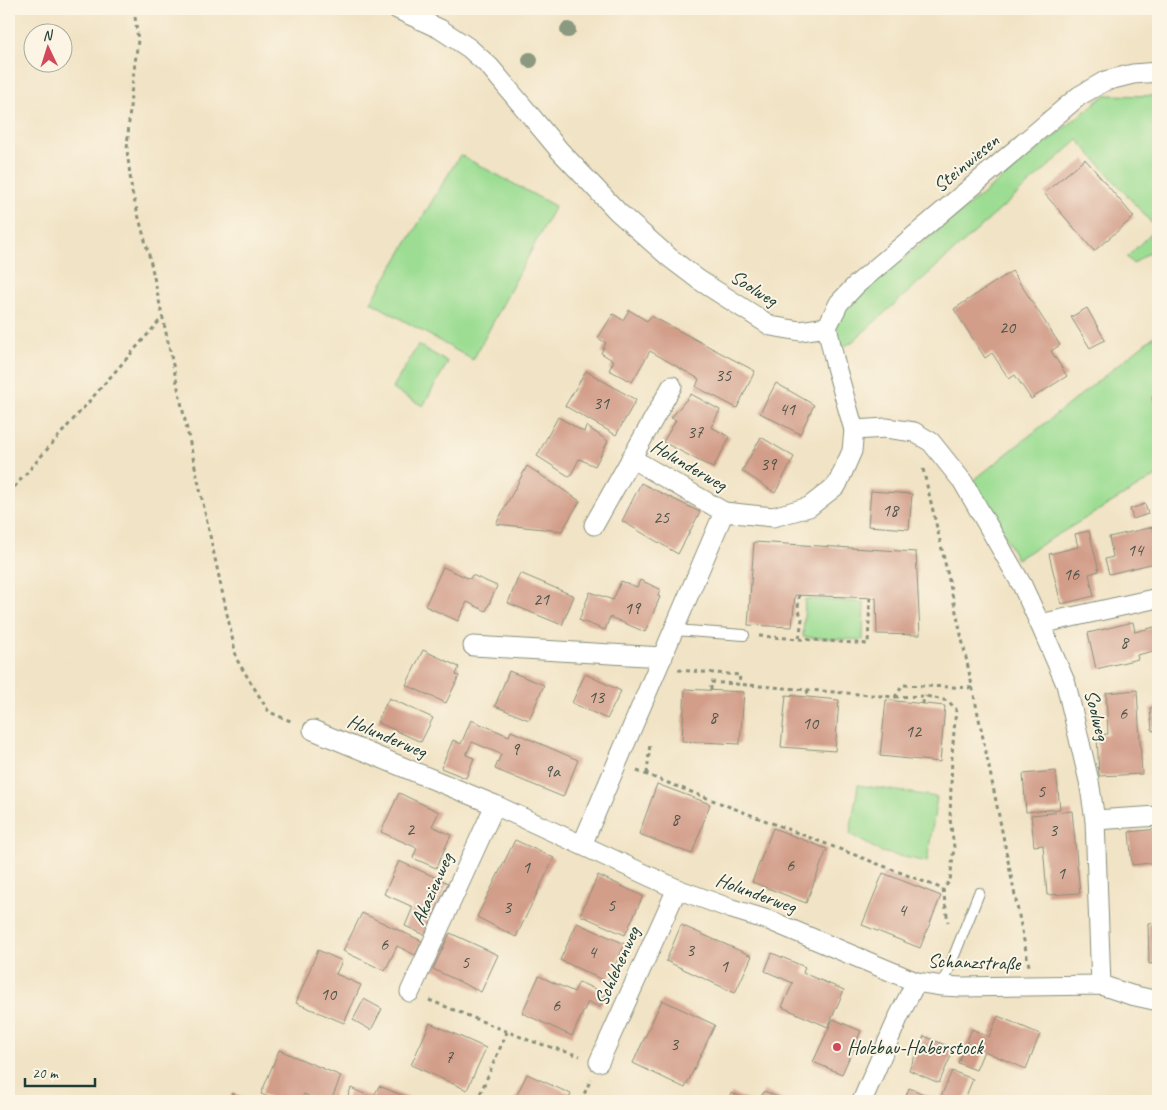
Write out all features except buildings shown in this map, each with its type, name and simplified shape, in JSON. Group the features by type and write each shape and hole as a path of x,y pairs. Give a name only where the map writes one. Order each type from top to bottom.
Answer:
{"street":[{"name":"Soolweg","path":"397,9 440,29 469,48 490,67 560,151 618,212 670,258 699,280 771,326 800,331 827,327"},
{"name":"Steinwiesen","path":"827,327 840,303 856,285 1079,96 1105,80 1133,74 1158,72"},
{"path":"827,327 854,430"},
{"path":"594,525 672,386"},
{"name":"Soolweg","path":"854,430 886,428 914,432 931,442 963,482 1022,585 1040,624 1066,684 1089,781 1095,820 1100,985"},
{"name":"Holunderweg","path":"631,458 724,512 773,518 809,507 837,485 852,451 854,430"},
{"name":"Holunderweg","path":"582,845 724,512"},
{"path":"1040,624 1158,598"},
{"path":"473,646 661,662"},
{"name":"Holunderweg","path":"313,730 495,806 677,889 771,921 916,982"},
{"name":"Akazienweg","path":"410,992 495,806"},
{"path":"1095,820 1158,816"},
{"name":"Schlehenweg","path":"599,1062 677,889"},
{"name":"Schanzstraße","path":"862,1101 916,982 942,986 1033,987 1100,985 1158,1002"}],"lane":[{"path":"674,630 744,635"},
{"path":"942,986 979,893"}],"path":[{"path":"134,9 138,40 131,94 127,150 132,192 150,259 237,660 269,712 313,730"},
{"path":"9,493 163,318"},
{"path":"923,469 974,688 1033,987"},
{"path":"799,595 798,608 802,619 800,639"},
{"path":"744,635 868,644 870,598"},
{"path":"661,662 740,675 739,685"},
{"path":"711,690 712,682 895,697 926,696 948,700 956,709 952,754 950,819 954,847 950,881 943,889"},
{"path":"895,697 903,685 974,688"},
{"path":"807,690 809,697"},
{"path":"922,704 926,696"},
{"path":"618,763 943,889"},
{"path":"943,889 955,954"},
{"path":"410,992 507,1032 599,1062"},
{"path":"477,1101 507,1032"}],"green space":[{"path":"1105,95 1158,96 1158,246 1133,264 1127,257 1156,228 1078,140 851,343 835,350 806,337"},
{"path":"460,155 555,206 473,360 371,302"},
{"path":"1158,333 1158,475 1017,559 974,480"},
{"path":"418,345 448,362 423,406 392,389"},
{"path":"805,599 864,602 863,640 803,637"},
{"path":"858,785 937,797 927,862 881,852 850,834"}],"place":[{"name":"Holzbau-Haberstock","path":"837,1047"}]}
